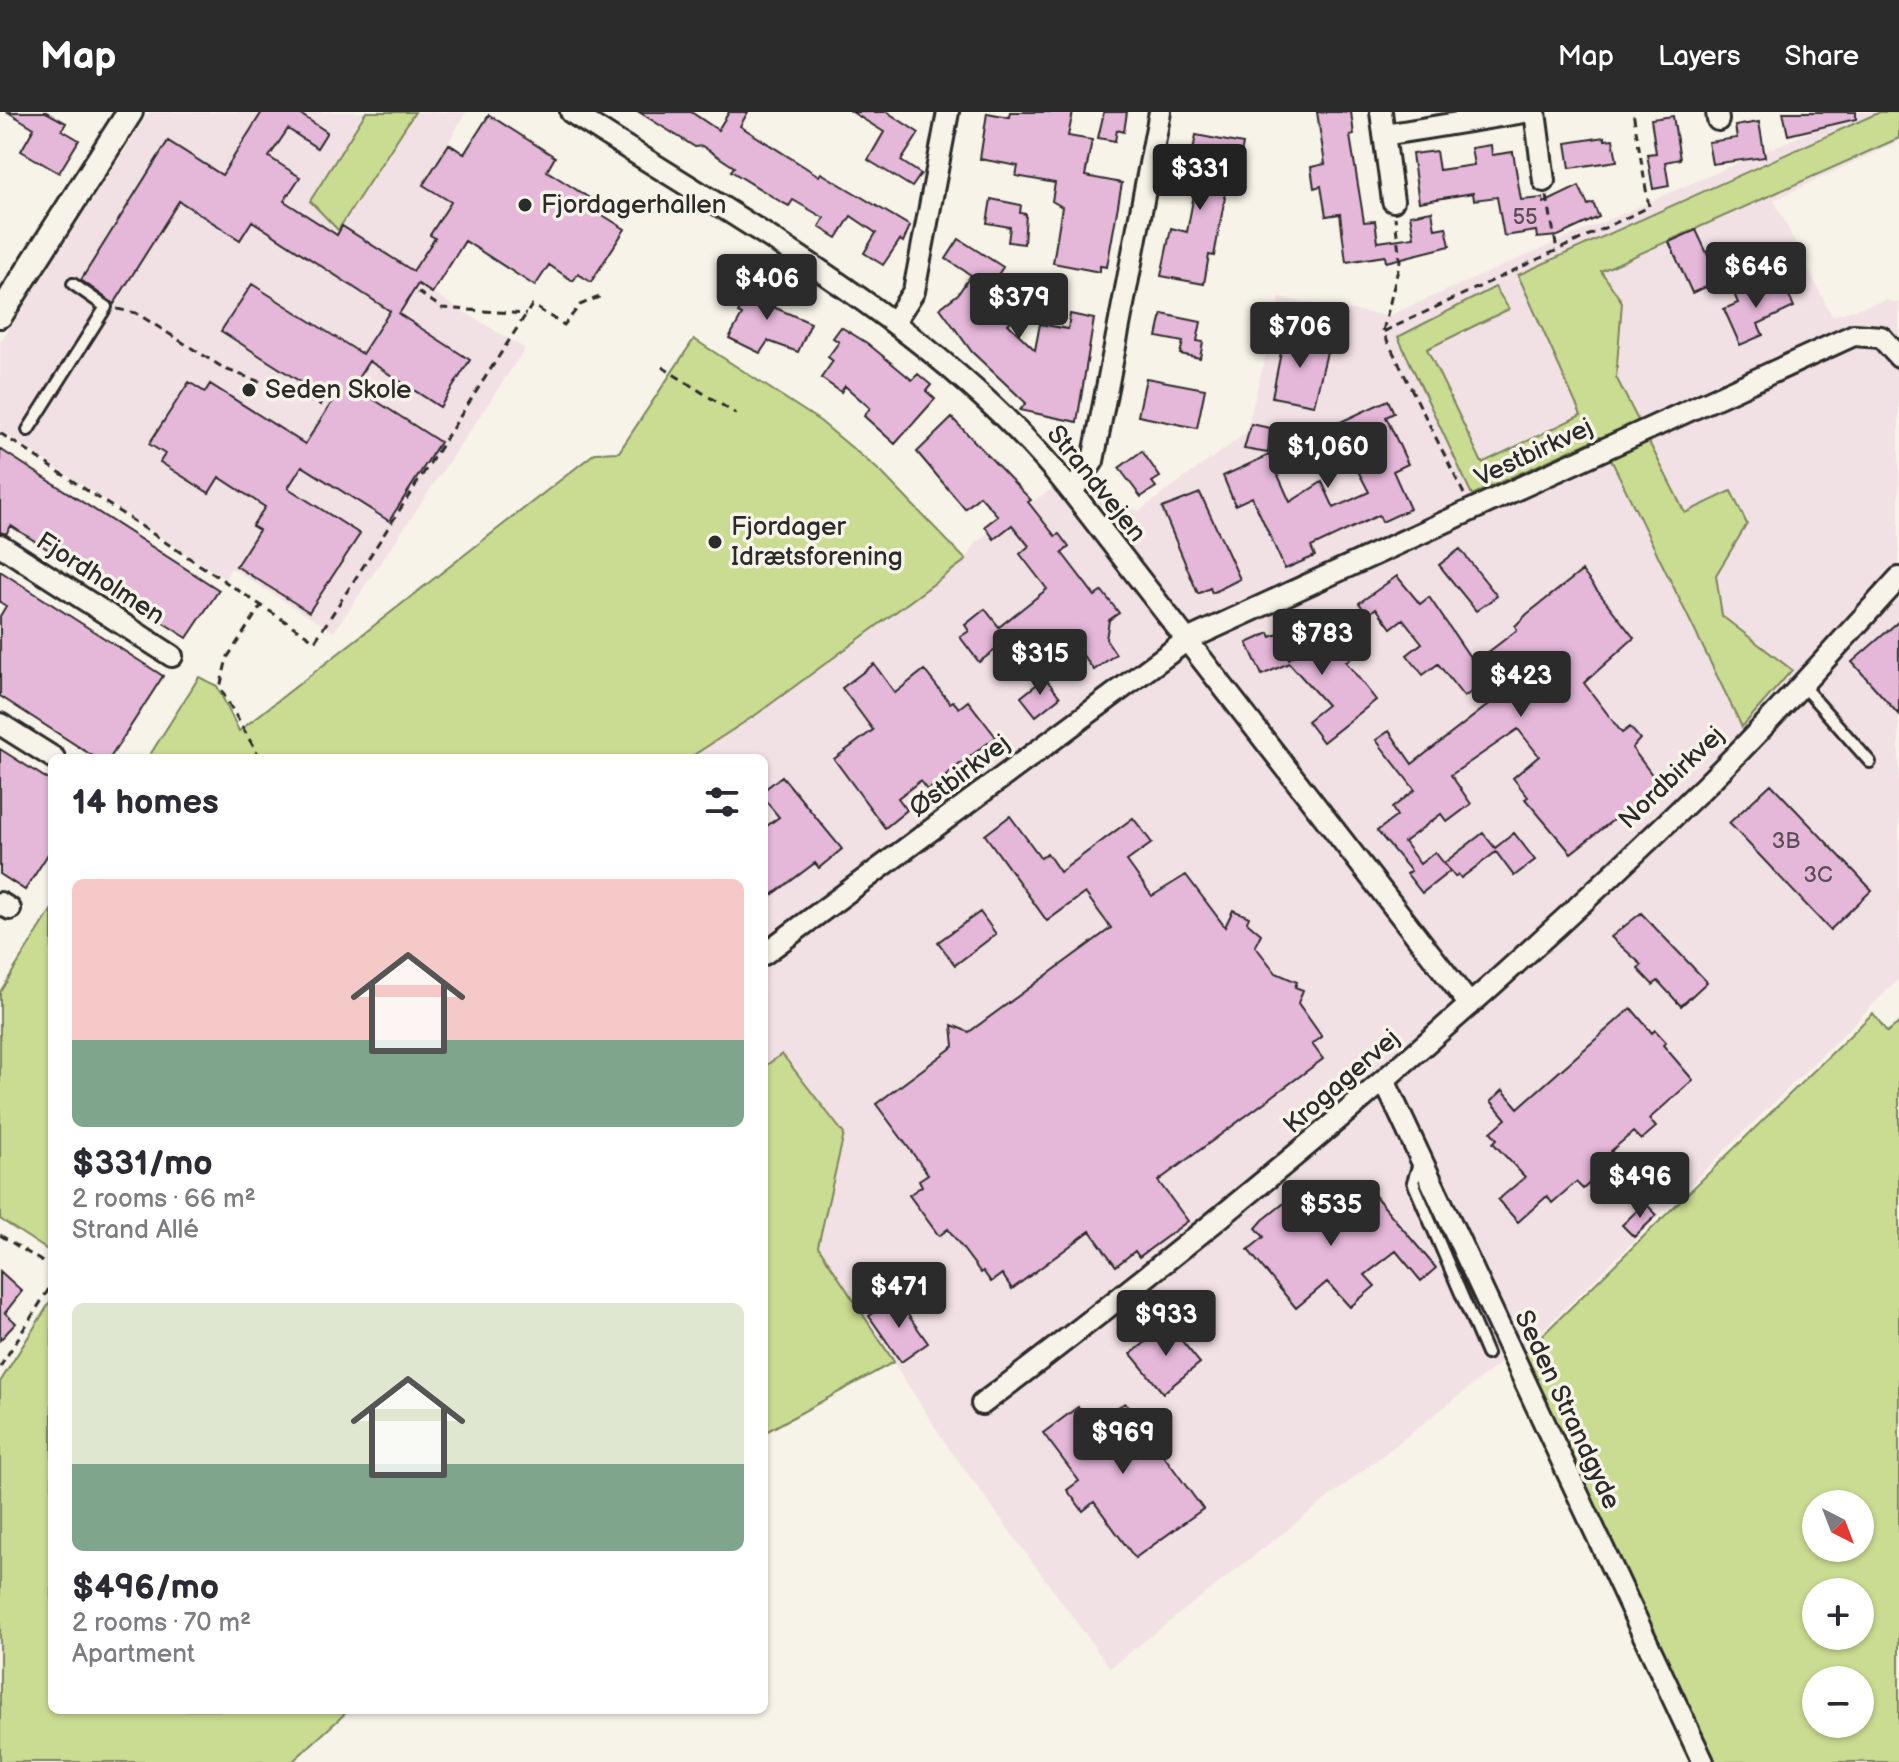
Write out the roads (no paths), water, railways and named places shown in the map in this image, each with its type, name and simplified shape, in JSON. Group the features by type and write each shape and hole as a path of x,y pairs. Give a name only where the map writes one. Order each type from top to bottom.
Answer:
{"street":[{"path":"0,315 130,112"},
{"name":"Strandvejen","path":"571,112 894,322 961,376 1015,427 1072,492 1470,1005"},
{"path":"894,322 914,291 948,112"},
{"path":"1072,492 1093,461 1160,112"},
{"path":"1381,112 1393,201"},
{"path":"1384,135 1525,112"},
{"path":"1535,112 1544,181"},
{"name":"Vestbirkvej","path":"1187,640 1854,335 1881,337 1899,357"},
{"name":"Fjordholmen","path":"0,545 172,656"},
{"name":"Nordbirkvej","path":"1470,1005 1705,786 1899,578"},
{"name":"Østbirkvej","path":"768,951 1187,640"},
{"path":"0,724 48,754"},
{"name":"Krogagervej","path":"982,1404 1137,1287 1470,1005"},
{"name":"Seden Strandgyde","path":"1384,1080 1703,1762"}],"lane":[{"path":"28,430 106,307 73,284"},
{"path":"1801,684 1870,762"},
{"path":"1421,1158 1413,1182 1487,1354"}],"place":[{"name":"Fjordagerhallen","path":"525,205"},
{"name":"Seden Skole","path":"249,390"},
{"name":"Fjordager Idrætsforening","path":"715,542"}]}
